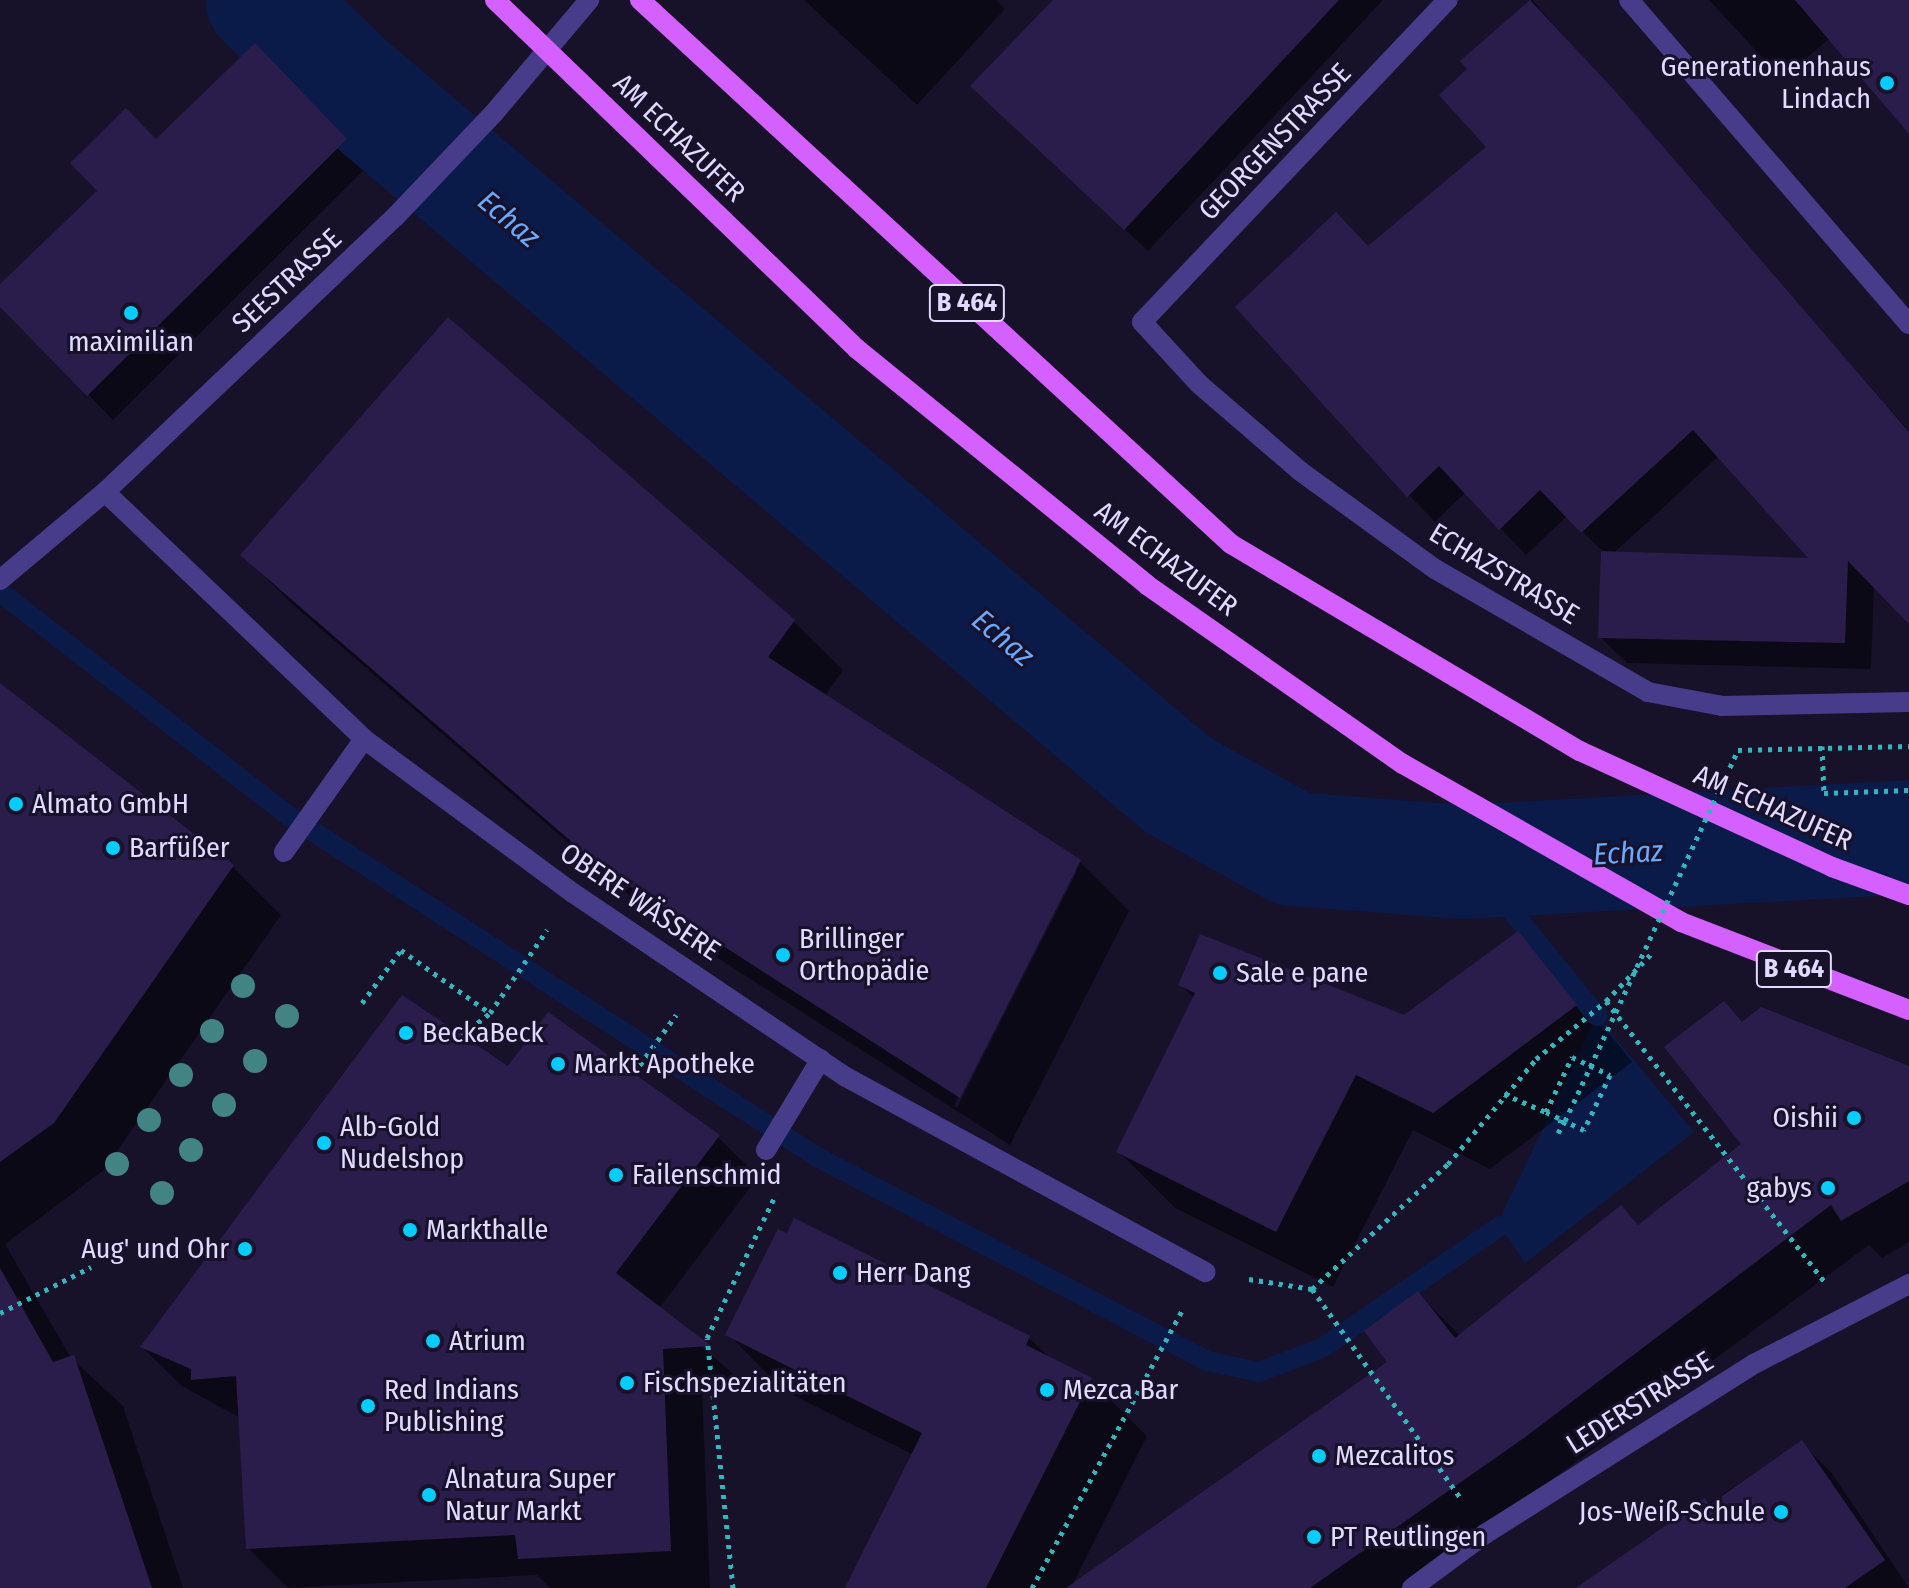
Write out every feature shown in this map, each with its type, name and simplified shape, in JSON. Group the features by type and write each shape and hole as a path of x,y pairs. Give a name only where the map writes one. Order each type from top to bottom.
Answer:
{"main road":[{"name":"AM ECHAZUFER","path":"495,0 857,349 1147,585 1403,764 1681,922 1909,1010"},
{"name":"AM ECHAZUFER","path":"640,0 1231,544 1580,751 1832,867 1909,895"}],"street":[{"name":"SEESTRASSE","path":"0,580 105,492 394,218 494,113 589,0"},
{"name":"GEORGENSTRASSE","path":"1142,322 1448,0"},
{"path":"1629,0 1909,324"},
{"name":"ECHAZSTRASSE","path":"1142,322 1199,384 1312,480 1435,569 1648,692 1722,706 1909,702"},
{"name":"OBERE WÄSSERE","path":"105,492 364,739 573,893 821,1059 1205,1272"},
{"path":"284,852 364,739"},
{"path":"766,1150 821,1059"},
{"name":"LEDERSTRASSE","path":"1412,1588 1485,1534 1756,1363 1909,1284"}],"path":[{"path":"1822,741 1824,793 1909,790"},
{"path":"1504,1094 1561,1119 1558,1133 1738,750 1909,746"},
{"path":"1312,1289 1448,1164 1536,1059 1606,1001 1681,922"},
{"path":"362,1003 401,950 490,1013"},
{"path":"462,1035 490,1013 531,954"},
{"path":"1606,1001 1849,1313"},
{"path":"636,1070 663,1034"},
{"path":"1546,1112 1572,1057 1610,1075 1584,1130 1565,1121"},
{"path":"733,1588 707,1338 781,1184"},
{"path":"0,1313 91,1267"},
{"path":"1032,1588 1159,1351 1205,1272 1312,1289 1485,1534"}],"water":[{"path":"1909,809 1909,828 1865,810"},
{"path":"1597,1016 1694,1132 1525,1263 1500,1226 1503,1212"}],"building":[{"path":"1053,0 1339,0 1124,230 970,86"},
{"path":"1530,0 1615,91 1909,432 1909,624 1848,561 1845,643 1598,638 1601,551 1808,558 1693,430 1581,533 1540,490 1499,530 1439,466 1407,497 1235,307 1336,212 1368,246 1486,147 1439,95 1467,69 1460,61"},
{"name":"Generationenhaus Lindach","path":"1795,0 1909,0 1909,134"},
{"path":"255,43 347,139 87,396 0,307 0,284 97,191 70,163 126,108 156,139"},
{"path":"448,317 795,620 768,657 1081,860 960,1098 603,869 240,555"},
{"path":"0,683 234,865 54,1123 0,1162"},
{"path":"1518,931 1577,1005 1433,1113 1356,1075 1276,1232 1116,1152 1195,993 1178,985 1200,934 1404,1015"},
{"path":"402,995 508,1066 548,1012 720,1135 616,1273 711,1346 663,1349 671,1551 518,1559 515,1535 246,1549 236,1376 191,1380 191,1369 140,1347"},
{"path":"1724,1001 1742,1022 1761,1007 1909,1066 1909,1181 1841,1221 1831,1205 1528,1435 1310,1588 1066,1588 1387,1362 1364,1331 1418,1291 1455,1338 1621,1205 1638,1225 1741,1144 1664,1047"},
{"path":"794,1218 1030,1336 1026,1345 1092,1378 986,1588 845,1588 922,1433 725,1335 778,1229 787,1233"},
{"path":"0,1268 53,1362 74,1355 152,1588 0,1588"},
{"path":"1802,1440 1885,1560 1845,1588 1576,1588 1705,1498 1709,1505"}],"waterway":[{"name":"Echaz","path":"263,0 347,82 1178,785 1293,849 1463,862 1909,837"},
{"path":"0,592 286,814 817,1157 1207,1361 1259,1372 1322,1348 1500,1226"},
{"path":"1463,862 1493,888 1597,1016"}],"place":[{"name":"Generationenhaus Lindach","path":"1887,83"},
{"name":"maximilian","path":"131,313"},
{"name":"Almato GmbH","path":"16,804"},
{"name":"Barfüßer","path":"113,848"},
{"name":"Brillinger Orthopädie","path":"783,955"},
{"name":"Sale e pane","path":"1220,973"},
{"name":"BeckaBeck","path":"406,1033"},
{"name":"Markt Apotheke","path":"558,1064"},
{"name":"Oishii","path":"1854,1118"},
{"name":"Alb-Gold Nudelshop","path":"324,1143"},
{"name":"Failenschmid","path":"616,1175"},
{"name":"gabys","path":"1828,1188"},
{"name":"Markthalle","path":"410,1230"},
{"name":"Aug' und Ohr","path":"245,1249"},
{"name":"Herr Dang","path":"840,1273"},
{"name":"Atrium","path":"433,1341"},
{"name":"Fischspezialitäten","path":"627,1383"},
{"name":"Mezca Bar","path":"1047,1390"},
{"name":"Red Indians Publishing","path":"368,1406"},
{"name":"Mezcalitos","path":"1319,1456"},
{"name":"Alnatura Super Natur Markt","path":"429,1495"},
{"name":"Jos-Weiß-Schule","path":"1781,1512"},
{"name":"PT Reutlingen","path":"1314,1537"}]}
